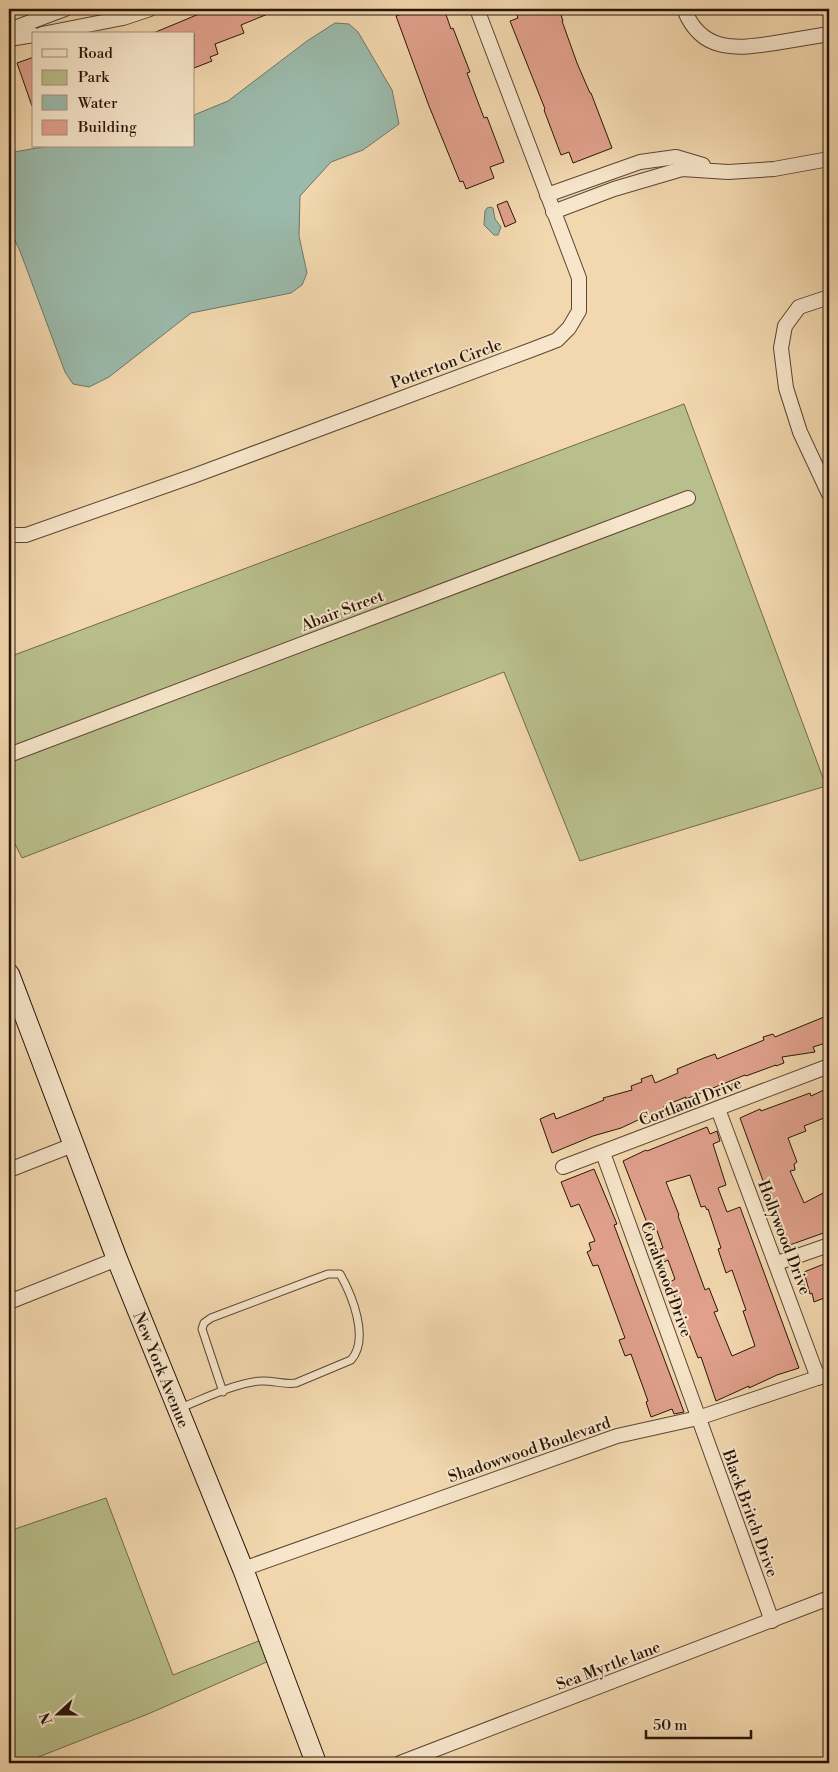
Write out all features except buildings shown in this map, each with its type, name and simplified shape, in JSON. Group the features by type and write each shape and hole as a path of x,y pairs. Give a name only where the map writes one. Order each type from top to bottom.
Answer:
{"street":[{"path":"9,30 65,9"},
{"path":"52,32 123,18 150,9"},
{"name":"Potterton Circle","path":"9,535 26,535 196,475 557,340 569,328 579,311 579,278 477,9"},
{"path":"684,9 689,21 701,36 722,46 745,48 829,34"},
{"path":"9,39 32,35"},
{"path":"547,195 640,162 676,157 728,172"},
{"path":"554,212 614,189 682,169 728,172 774,169 829,159"},
{"path":"608,172 614,189"},
{"path":"829,297 799,307 785,326 781,348 786,388 800,432 829,494"},
{"name":"Abair Street","path":"9,755 688,498"},
{"name":"New York Avenue","path":"9,974 73,1146 243,1569 316,1763"},
{"name":"Cortland Drive","path":"563,1167 829,1066"},
{"name":"Hollywood Drive","path":"718,1109 777,1264 824,1376"},
{"path":"9,1170 73,1146"},
{"name":"Coralwood Drive","path":"603,1153 698,1418"},
{"path":"777,1264 829,1245"},
{"path":"9,1302 118,1259"},
{"name":"Shadowwood Boulevard","path":"243,1569 617,1436 698,1418 824,1376"},
{"name":"Black Britch Drive","path":"698,1418 772,1621"},
{"name":"Sea Myrtle lane","path":"400,1763 829,1598"}],"lane":[{"path":"178,1409 223,1392 261,1381 296,1383 351,1360 357,1353 358,1323 350,1293 340,1274 328,1274 211,1318 204,1323 202,1329 223,1392"}],"green space":[{"path":"684,404 826,786 580,861 504,672 22,858 9,832 9,657"},
{"path":"106,1498 173,1675 261,1640 269,1661 148,1714 23,1763 9,1763 9,1531"}],"water":[{"path":"335,23 349,24 358,32 392,90 399,124 363,150 331,162 300,196 299,236 307,273 302,285 291,293 191,313 109,377 89,387 73,384 65,372 20,251 9,228 9,153 37,148 195,148 195,115 228,101 307,41"},
{"path":"490,207 493,208 495,219 501,227 498,235 494,235 484,225 485,211"}]}
